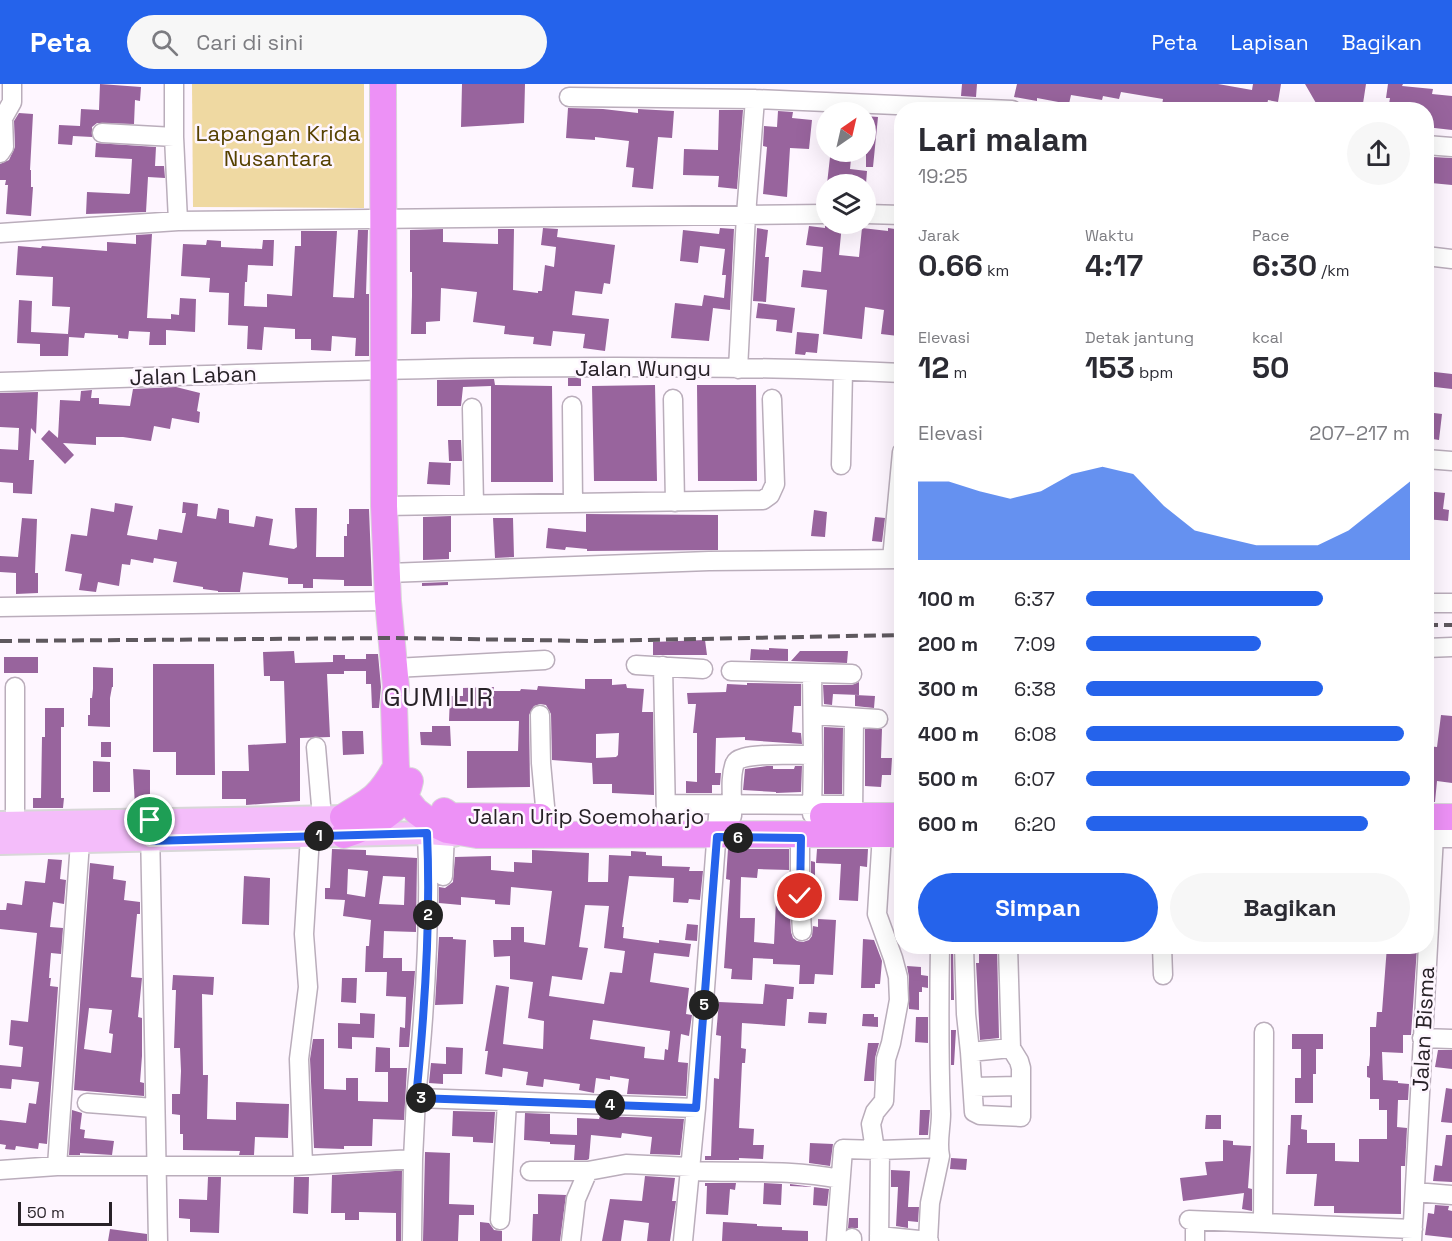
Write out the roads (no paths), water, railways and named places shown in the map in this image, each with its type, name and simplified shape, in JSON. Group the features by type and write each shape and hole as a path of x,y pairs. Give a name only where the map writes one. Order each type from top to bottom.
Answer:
{"highway":[{"path":"330,826 364,828 422,817 400,785 403,764 394,705 396,678 388,602 384,506 383,84"},
{"path":"330,826 374,799 403,764"},
{"name":"Jalan Urip Soemoharjo","path":"403,764 436,806 422,817"},
{"name":"Jalan Urip Soemoharjo","path":"806,823 853,810 894,815"},
{"name":"Jalan Urip Soemoharjo","path":"422,817 546,817 666,811 724,821"},
{"name":"Jalan Urip Soemoharjo","path":"422,817 447,830 477,835 724,821 806,823 892,836"}],"main road":[{"path":"7,822 150,831 330,826 422,817 477,835"},
{"path":"0,843 80,842 150,831"}],"street":[{"path":"0,153 4,147 3,118 12,102 12,84"},
{"path":"174,84 177,221"},
{"path":"569,97 755,99 894,105"},
{"path":"738,369 755,99"},
{"path":"102,133 174,137"},
{"path":"1434,146 1452,147"},
{"path":"0,233 177,221 816,214"},
{"path":"876,214 894,214"},
{"path":"1434,257 1452,259"},
{"name":"Jalan Wungu","path":"385,369 635,367 894,373"},
{"name":"Jalan Laban","path":"0,382 385,369"},
{"path":"841,465 843,371"},
{"path":"673,399 675,502"},
{"path":"384,506 763,500 770,495 775,484 772,399"},
{"path":"572,406 573,503"},
{"path":"472,408 474,505"},
{"path":"1434,460 1452,461"},
{"path":"388,573 710,561 894,559"},
{"path":"0,608 388,602"},
{"path":"1434,603 1452,603"},
{"path":"1434,648 1452,647"},
{"path":"396,678 545,660"},
{"path":"636,665 703,669"},
{"path":"663,666 666,811"},
{"path":"731,671 852,674"},
{"path":"802,931 800,896 813,756 812,674"},
{"path":"7,822 15,687"},
{"path":"540,715 541,763 546,817"},
{"path":"814,715 878,719"},
{"path":"854,718 853,810 894,807"},
{"path":"303,1165 299,1059 308,987 304,934 330,826 316,747"},
{"path":"683,1241 724,821 735,763 737,759 747,756 813,756"},
{"path":"422,817 443,876"},
{"path":"412,1241 416,1098 427,937 422,817"},
{"name":"Jalan Bisma","path":"1434,878 1438,824"},
{"path":"150,831 158,1241"},
{"path":"892,836 877,914 898,977 899,1000 886,1059 884,1101 875,1112 871,1124 878,1150 879,1239 928,1241 930,1203 940,1155 938,1148 941,1122 938,1047 940,954"},
{"path":"57,1166 80,842"},
{"path":"964,954 966,1014 974,1109 976,1114 1019,1118 1022,1111 1021,1086 1019,1061 1011,1048 1008,954"},
{"path":"1162,954 1163,975"},
{"name":"Jalan Bisma","path":"1412,1235 1428,954"},
{"path":"1263,1223 1264,1032"},
{"path":"1422,1038 1452,1039"},
{"path":"970,1052 1011,1048"},
{"path":"973,1087 1021,1086"},
{"path":"416,1098 696,1108"},
{"path":"500,1220 507,1102"},
{"path":"87,1103 154,1108"},
{"path":"847,1240 840,1179 843,1149 938,1148"},
{"path":"0,1170 57,1166 303,1165 413,1159"},
{"path":"530,1171 588,1171 626,1164 733,1173 801,1172 840,1179"},
{"path":"571,1241 576,1199 588,1171"},
{"path":"1415,1192 1452,1195"},
{"path":"1195,1241 1192,1221 1263,1223 1412,1235"}],"railway":[{"path":"1434,625 1452,625"},
{"path":"0,641 393,638 594,641 894,635"}],"district":[{"name":"GUMILIR","path":"439,697"}],"park label":[{"name":"Lapangan Krida Nusantara","path":"278,146"}]}
